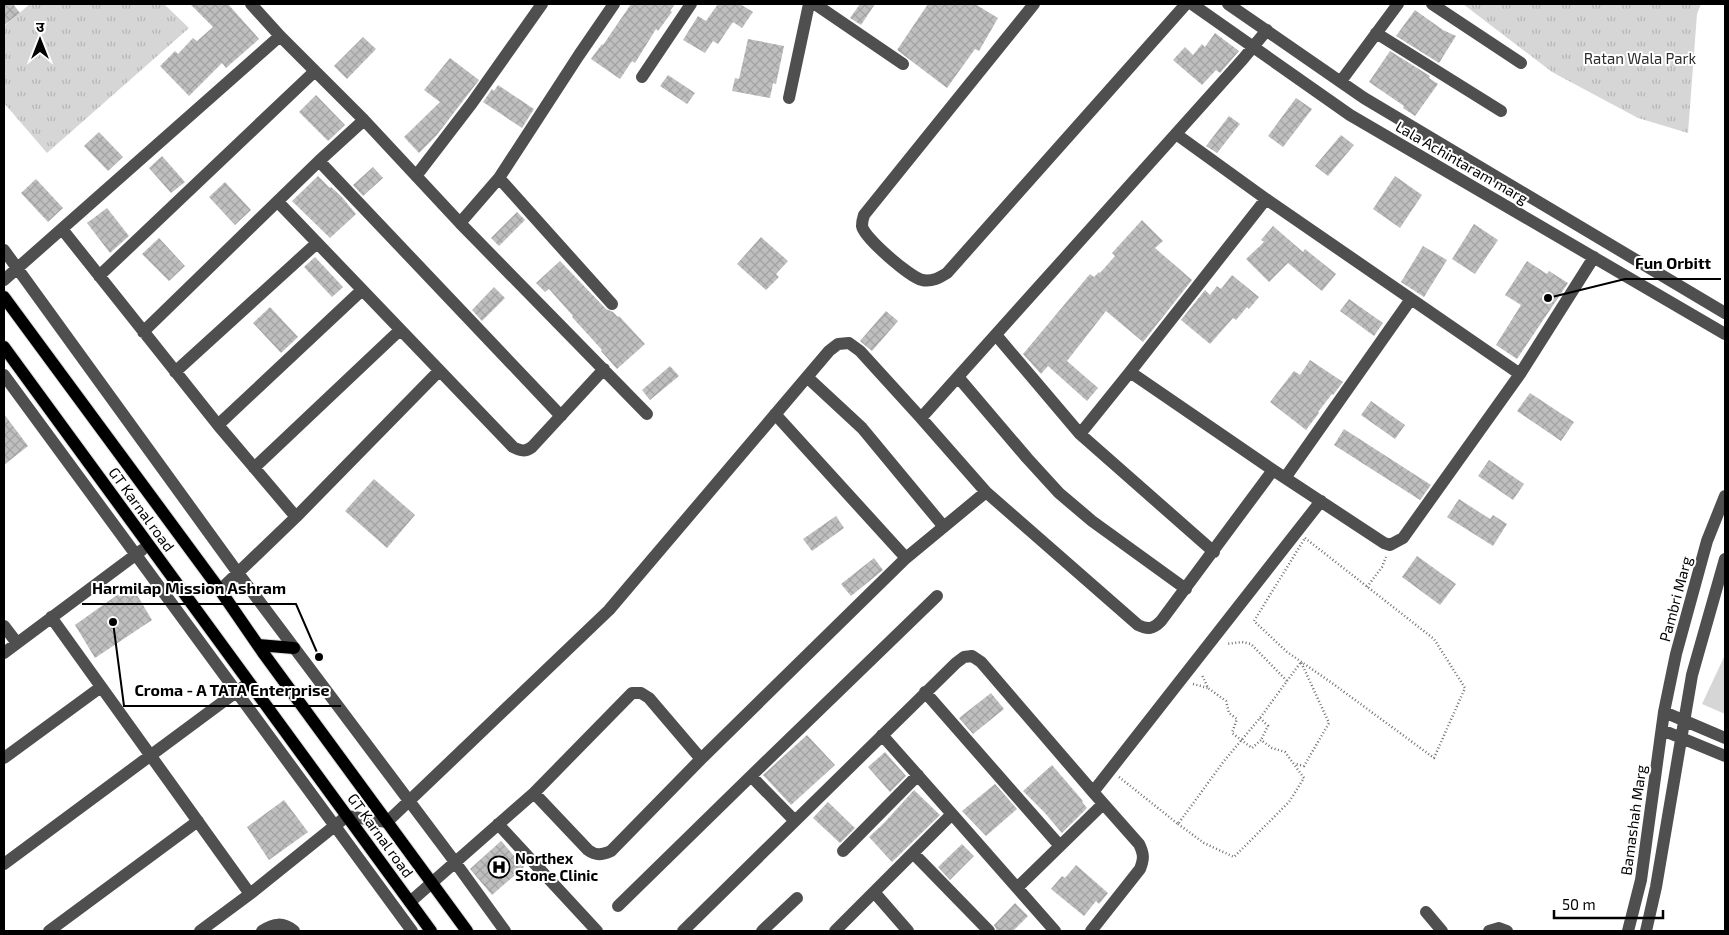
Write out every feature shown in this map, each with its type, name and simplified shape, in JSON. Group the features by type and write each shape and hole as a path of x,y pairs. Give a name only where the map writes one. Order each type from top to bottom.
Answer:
{"main road":[{"name":"GT Karnal road","path":"4,298 220,590 431,884 467,931"},
{"name":"GT Karnal road","path":"4,347 410,902 429,931"},
{"path":"258,645 294,648"}],"street":[{"path":"251,4 315,72 364,120 460,224 647,414"},
{"path":"416,176 472,103 542,4"},
{"path":"460,224 499,178 614,4"},
{"path":"642,77 691,4"},
{"path":"789,98 803,26 810,4"},
{"path":"815,4 903,64"},
{"path":"1034,4 864,215 862,226 867,237 911,275 923,280 935,280 947,273 1186,4"},
{"name":"Lala Achintaram marg","path":"1192,4 1350,115 1725,334"},
{"name":"Lala Achintaram marg","path":"1228,4 1364,98 1725,313"},
{"path":"1341,81 1398,4"},
{"path":"1432,4 1520,63"},
{"path":"921,418 1267,30"},
{"path":"1376,33 1501,111"},
{"path":"4,280 280,36"},
{"path":"99,276 315,72"},
{"path":"143,332 319,161 364,120"},
{"path":"1176,134 1266,199 1520,374"},
{"path":"319,161 561,416"},
{"path":"499,178 612,304"},
{"path":"1080,434 1266,199"},
{"path":"278,202 513,448 520,451 532,448 604,369"},
{"path":"62,229 218,425 296,517"},
{"path":"175,372 317,243"},
{"path":"4,250 238,572 456,862 505,931"},
{"path":"1130,372 1285,478 1390,545 1403,538 1520,374 1594,257"},
{"path":"218,425 362,290"},
{"path":"1285,478 1411,299"},
{"path":"254,468 400,330"},
{"path":"996,335 1080,434 1214,552"},
{"path":"200,931 250,894 347,816 387,822 608,610 829,351 838,344 849,343 860,351 986,492 1138,625 1146,629 1155,628 1214,552 1273,470"},
{"path":"220,590 296,517 439,371"},
{"path":"4,376 412,931"},
{"path":"807,377 862,428 944,527"},
{"path":"958,377 1059,493 1092,521 1186,589"},
{"path":"775,414 906,558"},
{"path":"534,793 588,850 595,855 603,855 611,851 701,759 906,558 986,492"},
{"name":"Pambri Marg","path":"1664,712 1676,654 1707,541 1725,496"},
{"path":"1093,792 1321,501"},
{"path":"4,653 148,545"},
{"path":"1646,931 1656,887 1692,675 1725,559"},
{"path":"618,906 937,596"},
{"path":"51,617 250,894"},
{"path":"4,626 17,643"},
{"path":"683,931 956,663 964,657 972,656 981,662 1144,852 1144,861 1140,869 1091,931"},
{"path":"4,864 249,683"},
{"path":"4,758 101,687"},
{"path":"926,692 1060,846"},
{"path":"410,902 534,793 632,693 641,693 649,698 701,759"},
{"path":"1664,712 1725,738"},
{"name":"Bamashah Marg","path":"1628,931 1641,880 1664,712"},
{"path":"1662,730 1725,756"},
{"path":"882,735 1056,931"},
{"path":"843,851 918,775"},
{"path":"752,776 795,820"},
{"path":"1017,888 1103,804"},
{"path":"835,931 952,814"},
{"path":"49,931 198,821"},
{"path":"498,824 598,931"},
{"path":"913,853 989,931"},
{"path":"874,892 908,931"},
{"path":"762,931 796,898"},
{"path":"1426,912 1442,931"},
{"path":"262,931 276,924 284,924 294,931"},
{"path":"1489,931 1499,928 1507,931"}],"path":[{"path":"1305,538 1434,639 1465,688 1434,758 1301,662 1287,652 1254,621 1305,538"},
{"path":"1367,587 1382,567 1390,545"},
{"path":"1222,645 1242,642 1251,644 1287,681"},
{"path":"1178,824 1301,662"},
{"path":"1294,764 1304,766 1329,723 1301,662"},
{"path":"1207,668 1202,675 1208,688"},
{"path":"1190,685 1194,684 1208,688 1226,701 1229,713 1237,719 1232,733 1252,748 1261,740 1268,726 1260,718"},
{"path":"1124,770 1119,777 1178,824 1204,843 1234,857 1270,822 1294,794 1304,778 1285,752 1272,748 1261,740"}],"green space":[{"path":"30,4 164,4 189,28 47,153 4,103 4,26"},
{"name":"Ratan Wala Park","path":"1463,4 1701,4 1697,14 1688,133 1638,118 1552,72"},
{"path":"1725,655 1725,714 1702,704"}],"building":[{"path":"4,4 13,4 20,13 4,25"},
{"path":"190,4 228,4 259,39 226,68 222,63 189,96 160,66 175,51 178,54 193,38 197,41 213,27"},
{"path":"631,4 675,4 670,11 672,12 658,31 656,29 635,63 632,61 620,79 591,59"},
{"path":"718,4 740,4 753,12 742,28 733,22 718,44 713,41 705,53 683,40 698,16 706,21"},
{"path":"860,4 875,4 861,25 850,18"},
{"path":"928,4 975,4 998,18 979,51 975,49 947,88 897,50"},
{"path":"1415,10 1443,30 1456,36 1439,63 1396,36"},
{"path":"1215,33 1239,51 1220,73 1216,70 1202,85 1173,60 1185,47 1193,55 1202,44 1205,47"},
{"path":"363,37 376,49 347,79 334,66"},
{"path":"748,39 784,46 776,84 773,83 770,98 732,91 735,78 739,79"},
{"path":"1390,51 1430,76 1429,78 1438,84 1415,116 1403,108 1404,106 1369,82"},
{"path":"450,58 479,80 436,136 419,153 404,137 440,102 424,90"},
{"path":"668,75 695,93 687,104 660,86"},
{"path":"498,85 534,109 522,128 483,102 492,89 494,91"},
{"path":"316,95 345,125 328,141 299,112"},
{"path":"1296,98 1312,109 1283,147 1268,136"},
{"path":"1229,116 1240,124 1217,153 1206,146"},
{"path":"99,132 123,157 108,171 84,146"},
{"path":"1341,135 1354,145 1328,176 1315,166"},
{"path":"162,156 185,182 171,193 149,168"},
{"path":"373,167 383,178 363,196 353,185"},
{"path":"318,176 341,196 356,214 330,238 292,201"},
{"path":"1395,176 1422,195 1400,228 1373,209"},
{"path":"36,179 63,208 48,222 21,193"},
{"path":"225,182 251,210 235,225 209,197"},
{"path":"107,208 129,236 110,253 87,223"},
{"path":"517,212 525,220 499,246 491,238"},
{"path":"1142,220 1163,241 1155,248 1192,280 1143,342 1106,311 1067,361 1098,388 1087,401 1048,366 1041,374 1023,354 1090,274 1094,277 1100,273 1115,256 1112,253"},
{"path":"1474,224 1498,240 1475,274 1452,259"},
{"path":"1273,226 1303,252 1305,249 1336,274 1322,291 1288,263 1269,282 1246,259 1264,242 1261,240"},
{"path":"761,237 788,261 776,274 779,277 766,290 737,264"},
{"path":"159,238 185,266 169,281 142,254"},
{"path":"1423,246 1447,260 1424,297 1401,282"},
{"path":"315,257 343,287 332,297 304,267"},
{"path":"560,261 606,309 619,316 645,344 617,369 549,289 545,292 536,283"},
{"path":"1527,261 1547,274 1549,271 1568,283 1517,359 1496,345 1521,305 1505,295"},
{"path":"1232,275 1259,297 1236,320 1233,318 1210,344 1181,320 1205,290 1210,295 1217,286 1221,289"},
{"path":"494,287 505,298 482,321 472,310"},
{"path":"1349,299 1383,323 1374,336 1340,311"},
{"path":"270,307 298,337 281,353 253,323"},
{"path":"886,311 898,321 872,351 860,341"},
{"path":"1310,360 1343,382 1306,430 1270,402 1294,371 1300,375"},
{"path":"670,366 679,376 650,400 642,390"},
{"path":"1530,393 1574,422 1561,441 1517,411"},
{"path":"1371,401 1405,425 1395,439 1361,415"},
{"path":"4,414 28,446 4,465"},
{"path":"1344,429 1431,485 1420,500 1334,445"},
{"path":"1489,460 1524,484 1513,500 1478,476"},
{"path":"374,479 415,515 387,548 345,511"},
{"path":"1459,499 1490,519 1493,515 1507,524 1493,546 1447,517"},
{"path":"836,516 844,528 812,551 803,539"},
{"path":"1417,556 1456,584 1440,605 1402,577"},
{"path":"874,558 883,570 851,596 841,584"},
{"path":"131,585 152,620 95,658 75,625"},
{"path":"991,693 1004,709 973,734 959,718"},
{"path":"807,735 835,765 791,805 763,775"},
{"path":"885,752 906,776 890,792 868,767"},
{"path":"1052,765 1087,808 1062,833 1023,791"},
{"path":"995,784 1017,809 986,836 962,811"},
{"path":"914,790 940,815 892,862 869,837"},
{"path":"284,800 308,832 269,860 247,827"},
{"path":"828,802 855,828 840,843 813,818"},
{"path":"501,841 524,867 492,895 470,869"},
{"path":"962,844 974,856 950,880 938,867"},
{"path":"1076,865 1108,893 1099,904 1096,901 1084,916 1051,889 1062,876 1065,878"},
{"path":"1015,903 1028,916 1013,931 997,931 994,925"}],"place":[{"name":"Fun Orbitt","path":"1548,298"},
{"name":"Croma - A TATA Enterprise","path":"113,622"},
{"name":"Harmilap Mission Ashram","path":"319,657"},
{"name":"Northex Stone Clinic","path":"499,867"}]}
